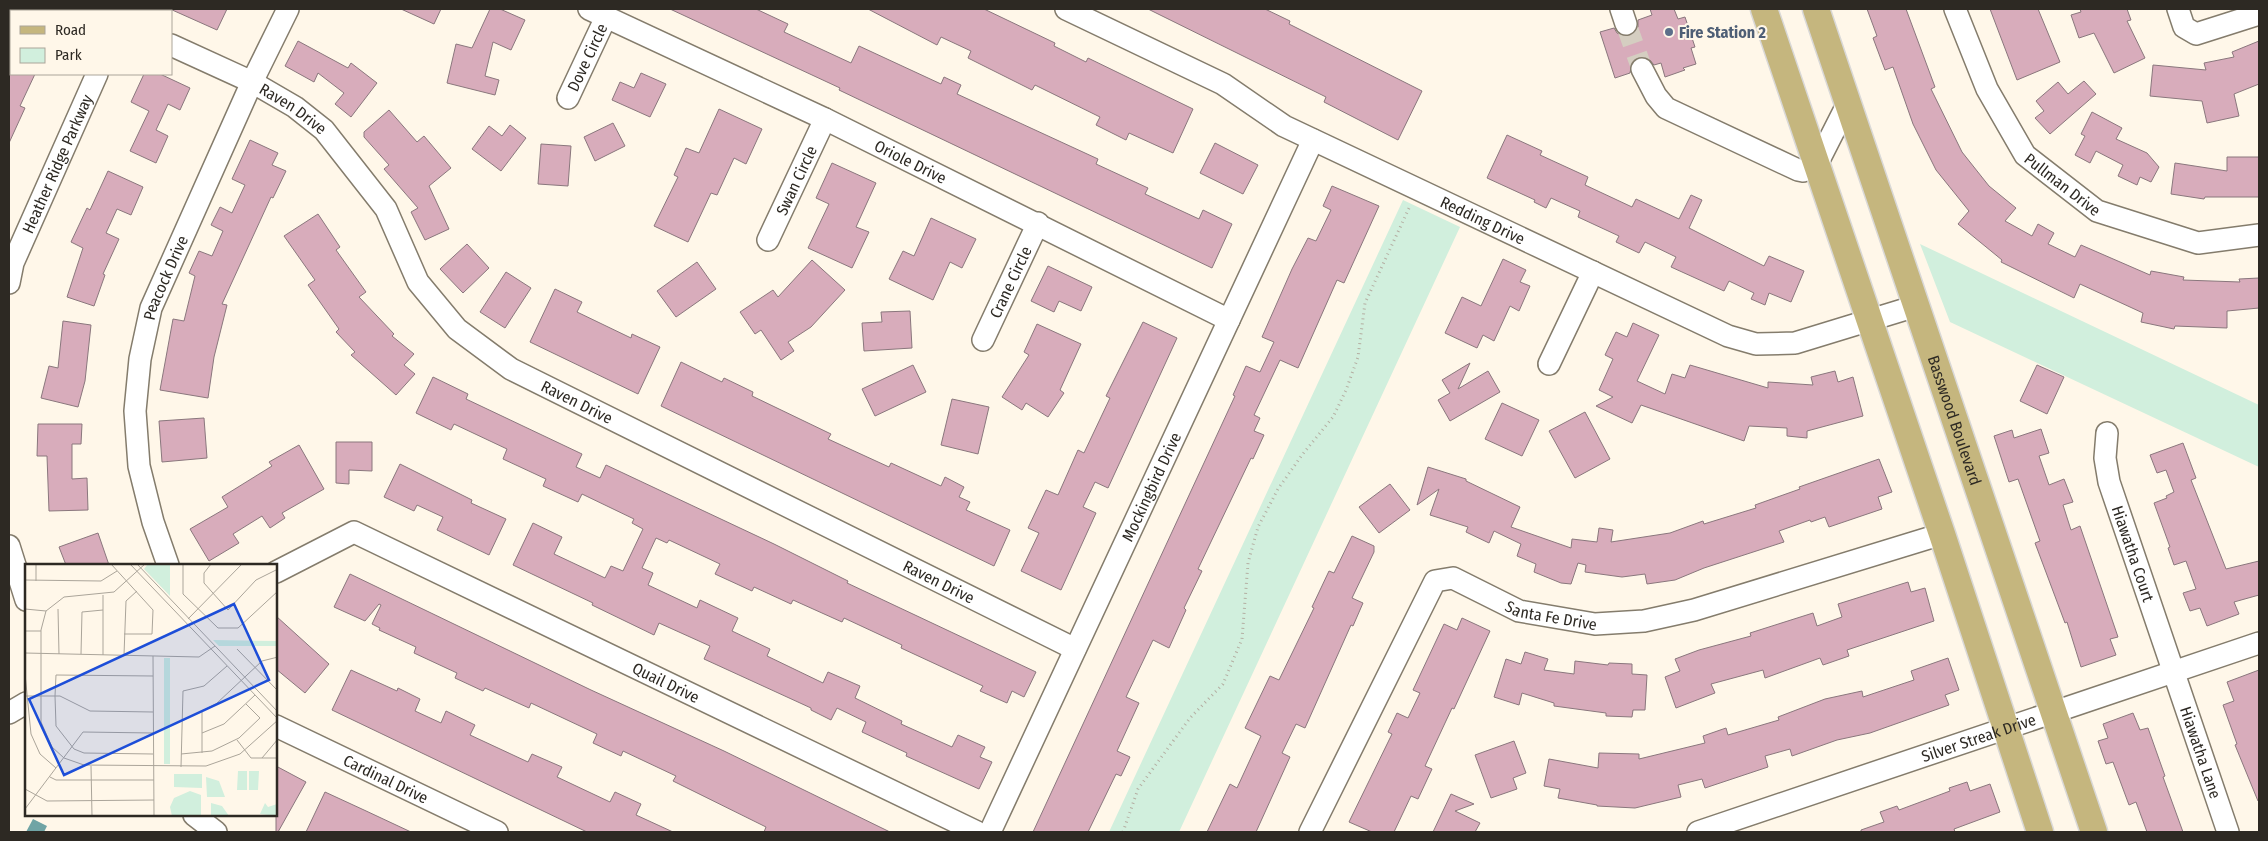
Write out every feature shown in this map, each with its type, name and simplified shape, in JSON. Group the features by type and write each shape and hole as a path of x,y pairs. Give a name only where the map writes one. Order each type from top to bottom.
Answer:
{"main road":[{"path":"1764,9 1942,534 2040,832"},
{"name":"Basswood Boulevard","path":"1816,9 2094,832"}],"street":[{"name":"Peacock Drive","path":"168,564 152,522 139,466 135,411 140,358 151,308 252,82 288,9"},
{"name":"Redding Drive","path":"1066,9 1223,84 1273,119 1312,140 1713,329 1756,344 1795,343 1916,306"},
{"name":"Pullman Drive","path":"1955,9 1988,89 2024,155 2097,211 2198,243 2259,235"},
{"path":"2178,9 2184,27 2196,34 2259,14"},
{"name":"Dove Circle","path":"568,98 597,13"},
{"name":"Oriole Drive","path":"597,13 824,119 1038,223 1229,320"},
{"name":"Raven Drive","path":"172,45 252,82 295,107 324,130 386,209 418,282 457,329 511,369 1075,649"},
{"path":"1642,69 1656,96 1671,111 1803,171 1817,164 1848,103"},
{"name":"Heather Ridge Parkway","path":"9,283 13,263 97,75"},
{"name":"Swan Circle","path":"768,240 824,119"},
{"name":"Mockingbird Drive","path":"990,832 1312,140"},
{"name":"Crane Circle","path":"983,340 1038,223"},
{"path":"1549,364 1593,272"},
{"name":"Hiawatha Court","path":"2107,433 2105,458 2109,482 2175,672"},
{"name":"Quail Drive","path":"278,571 354,532 977,832"},
{"name":"Santa Fe Drive","path":"1310,832 1435,581 1453,578 1519,611 1595,624 1644,622 1694,610 1942,534"},
{"path":"9,546 25,597"},
{"name":"Silver Streak Drive","path":"1698,832 2259,643"},
{"name":"Hiawatha Lane","path":"2175,672 2228,832"},
{"path":"9,713 25,704"},
{"name":"Cardinal Drive","path":"278,727 497,832"},
{"path":"195,816 216,832"}],"path":[{"path":"1123,832 1138,789 1190,718 1223,684 1242,639 1248,563 1258,527 1278,490 1333,417 1346,390 1358,357 1364,303 1418,189"}],"green space":[{"path":"1403,200 1460,227 1179,832 1109,832"},
{"path":"1920,244 2259,405 2259,467 1950,322"}],"water":[{"path":"33,819 47,826 44,832 26,832"}],"building":[{"path":"170,9 227,9 217,30"},
{"path":"401,9 441,9 434,24"},
{"path":"490,9 500,9 525,20 511,50 493,42 485,76 499,80 495,95 447,83 456,44 472,48"},
{"path":"670,9 756,9 788,24 784,32 851,63 859,46 941,84 944,77 961,85 957,94 1098,159 1096,164 1148,188 1145,194 1199,219 1203,210 1232,224 1212,268 839,90 840,88"},
{"path":"868,9 984,9 1055,43 1054,46 1086,62 1088,58 1193,109 1173,153 1129,133 1126,140 1096,125 1100,117 1035,85 1032,90 968,58 971,51 941,37 937,45"},
{"path":"1148,9 1265,9 1290,21 1289,24 1422,91 1398,140 1324,102 1326,97"},
{"path":"1650,9 1674,9 1678,19 1685,17 1695,47 1691,48 1696,64 1665,77 1661,63 1654,65 1649,59 1642,57 1632,62 1630,73 1615,78 1600,32 1614,28 1617,33 1623,36 1630,36 1638,27 1638,20 1652,15"},
{"path":"1867,9 1906,9 1935,87 1931,89 1962,152 1989,186 2016,208 2005,221 2032,236 2038,224 2054,233 2048,244 2075,257 2081,245 2150,275 2151,271 2184,277 2183,280 2240,282 2239,279 2259,278 2259,308 2227,311 2227,328 2175,326 2174,329 2141,322 2143,313 2080,284 2074,298 2001,262 2002,260 1958,224 1969,211 1936,170 1913,124 1893,67 1885,70 1873,38 1877,36"},
{"path":"1990,9 2038,9 2060,62 2017,80"},
{"path":"2080,9 2127,9 2131,20 2127,21 2145,58 2114,73 2094,33 2079,38 2071,15 2081,12"},
{"path":"298,41 348,68 351,63 377,83 351,117 335,104 344,93 318,73 314,82 285,66"},
{"path":"2259,41 2259,84 2234,94 2239,116 2207,123 2202,101 2150,96 2153,65 2206,70 2204,63 2234,57 2232,52"},
{"path":"641,73 666,84 650,117 612,100 620,82 634,88"},
{"path":"9,74 35,75 20,106 25,108 9,143"},
{"path":"144,75 162,75 190,88 180,110 168,104 156,130 168,136 156,163 130,151 149,111 131,102"},
{"path":"2084,81 2096,94 2050,134 2035,118 2044,111 2036,101 2058,82 2068,94"},
{"path":"719,109 762,129 746,164 734,158 717,195 711,193 688,242 654,226 678,177 674,175 686,148 699,153"},
{"path":"389,110 417,142 424,136 451,168 429,186 449,229 425,240 411,212 418,208 384,169 389,165 364,137 364,132"},
{"path":"2092,112 2122,128 2116,139 2147,153 2159,167 2151,182 2140,177 2137,185 2118,176 2123,165 2096,151 2090,163 2075,155 2085,136 2081,134"},
{"path":"613,123 625,146 595,161 584,137"},
{"path":"510,125 526,138 501,171 472,149 489,126 502,136"},
{"path":"1507,135 1542,151 1540,155 1588,177 1585,185 1632,207 1636,199 1679,219 1691,195 1702,200 1689,228 1764,266 1769,256 1804,271 1791,302 1769,293 1765,305 1751,299 1754,293 1729,281 1724,291 1671,267 1676,257 1645,242 1639,253 1616,242 1619,236 1578,217 1580,211 1551,198 1546,208 1534,202 1535,200 1487,178"},
{"path":"250,140 278,153 272,165 286,171 273,198 271,197 222,304 227,305 214,357 208,398 160,390 173,319 184,321 195,276 189,273 199,251 212,256 223,231 211,225 220,207 232,213 245,185 232,179"},
{"path":"1215,143 1258,165 1243,194 1200,173"},
{"path":"541,144 571,146 568,186 538,184"},
{"path":"2227,157 2259,157 2259,197 2205,197 2204,199 2171,194 2175,163 2227,171"},
{"path":"832,163 876,183 856,227 869,232 852,268 808,248 829,204 816,198"},
{"path":"108,171 143,187 131,215 117,209 106,233 119,239 103,274 105,275 94,306 67,297 83,248 71,242 87,208 90,210"},
{"path":"1332,186 1379,206 1344,283 1337,280 1298,368 1280,360 1254,415 1260,418 1254,431 1264,435 1198,569 1202,571 1184,608 1186,610 1169,648 1153,640 1126,697 1139,703 1117,751 1130,757 1121,776 1116,774 1088,832 1033,832 1235,396 1233,395 1246,366 1260,372 1274,342 1262,337 1308,238 1316,241 1331,210 1323,206"},
{"path":"318,214 340,247 336,250 366,292 359,297 394,334 392,336 414,354 404,365 415,374 396,395 351,355 355,352 336,332 339,329 308,285 315,280 284,236"},
{"path":"931,218 976,239 962,268 950,262 933,300 889,279 903,251 914,256"},
{"path":"467,244 489,268 463,293 440,269"},
{"path":"1503,259 1526,270 1520,282 1530,286 1519,311 1510,306 1494,341 1483,335 1477,348 1445,333 1462,297 1481,306"},
{"path":"812,260 845,290 811,327 788,342 794,351 781,360 761,330 755,334 740,312 773,290 778,297"},
{"path":"697,262 716,289 676,317 657,291"},
{"path":"1048,266 1092,287 1081,311 1059,301 1054,312 1031,301"},
{"path":"506,272 531,288 505,328 480,312"},
{"path":"555,289 582,302 577,312 631,338 632,334 660,347 638,394 530,342"},
{"path":"910,311 912,348 864,351 862,323 882,322 881,312"},
{"path":"63,321 91,325 85,381 78,407 41,398 49,366 58,368"},
{"path":"1143,322 1177,338 1108,488 1095,482 1083,507 1096,513 1061,590 1021,571 1039,533 1028,528 1046,490 1058,495 1078,450 1084,453 1110,398 1106,396"},
{"path":"1633,323 1659,335 1637,381 1665,394 1672,374 1685,378 1690,365 1768,388 1768,382 1813,385 1811,377 1835,371 1838,382 1853,377 1863,416 1807,431 1807,438 1787,436 1787,428 1749,426 1744,441 1641,405 1632,423 1596,406 1613,397 1599,390 1613,359 1605,355 1616,332 1627,337"},
{"path":"1037,324 1081,344 1060,390 1064,393 1048,417 1026,403 1022,410 1002,397 1029,355 1024,352"},
{"path":"681,362 722,382 724,378 753,392 752,396 831,434 828,439 889,467 891,463 941,486 945,477 964,487 959,497 970,502 966,510 1010,530 994,566 661,406"},
{"path":"1470,363 1458,389 1488,371 1500,392 1450,421 1438,400 1450,393 1442,380"},
{"path":"913,365 926,392 875,416 862,389"},
{"path":"2037,365 2064,377 2047,414 2020,401"},
{"path":"433,377 468,394 466,399 582,454 576,467 600,478 606,465 774,544 848,581 847,583 1036,672 1024,697 1012,691 1007,703 980,691 983,686 901,648 902,645 844,618 842,622 793,600 791,604 754,587 752,591 715,574 720,564 669,540 667,543 656,538 642,568 653,573 648,585 697,608 700,600 738,618 732,631 770,649 767,656 823,683 828,672 860,686 855,698 902,721 901,724 952,747 958,735 985,747 980,757 992,762 979,789 906,756 907,753 862,732 866,722 837,708 831,720 811,710 811,708 704,659 710,646 659,623 654,635 592,605 593,603 513,565 533,523 562,537 554,554 605,578 611,566 623,571 643,529 632,523 634,519 582,494 578,502 543,486 546,479 503,459 507,449 454,424 451,430 416,413"},
{"path":"952,399 989,407 978,454 941,445"},
{"path":"1502,403 1539,420 1522,456 1485,439"},
{"path":"1585,412 1610,459 1575,478 1549,431"},
{"path":"204,418 207,458 162,462 159,421"},
{"path":"38,424 82,424 81,444 72,444 72,479 87,478 88,510 49,511 47,456 37,456"},
{"path":"2041,429 2049,453 2039,456 2049,485 2064,479 2073,502 2063,505 2071,530 2080,526 2118,637 2110,639 2116,655 2081,667 2067,622 2065,623 2035,543 2040,541 2018,479 2009,482 1994,436 2012,430 2014,438"},
{"path":"336,442 372,442 372,471 349,470 349,484 336,483"},
{"path":"2183,443 2196,478 2191,480 2226,569 2259,561 2259,595 2234,602 2239,614 2207,626 2200,608 2190,611 2183,593 2196,589 2186,561 2174,565 2168,548 2170,547 2154,503 2167,498 2166,496 2174,492 2166,470 2157,473 2150,455"},
{"path":"299,445 324,489 282,513 285,518 270,528 262,516 233,534 239,543 209,561 190,529 228,507 222,497 272,466 269,462"},
{"path":"1879,459 1892,492 1878,497 1882,509 1829,527 1825,517 1811,522 1810,520 1779,531 1784,542 1704,568 1675,580 1647,584 1645,574 1622,577 1585,572 1586,565 1578,563 1571,584 1561,583 1534,572 1536,564 1517,556 1521,544 1494,531 1489,543 1466,532 1468,527 1430,515 1439,489 1417,505 1428,467 1466,479 1466,481 1520,507 1511,527 1571,548 1572,539 1597,542 1599,528 1613,530 1611,542 1670,533 1703,521 1704,524 1756,508 1755,505 1800,489 1799,487"},
{"path":"400,464 472,500 471,503 506,519 489,555 437,530 443,517 417,505 414,511 384,497"},
{"path":"1390,484 1410,510 1379,533 1359,507"},
{"path":"98,533 109,564 66,564 59,547"},
{"path":"1352,536 1374,546 1374,552 1352,598 1363,603 1353,626 1351,625 1305,728 1296,724 1282,753 1290,757 1256,832 1207,832 1230,784 1237,788 1261,736 1245,728 1270,676 1279,680 1314,608 1312,607 1329,571 1334,573"},
{"path":"350,574 591,690 724,751 890,832 764,832 766,827 673,781 676,776 623,751 621,756 593,743 597,734 531,703 529,708 485,688 483,691 455,678 457,673 414,653 416,647 379,630 380,628 372,624 381,605 379,604 365,621 334,607"},
{"path":"1908,582 1911,592 1925,588 1934,621 1847,650 1849,656 1823,665 1820,658 1765,678 1763,670 1711,684 1715,693 1676,708 1665,677 1680,671 1675,659 1699,650 1751,636 1750,633 1813,613 1817,626 1842,617 1838,604"},
{"path":"278,618 329,664 305,693 278,671"},
{"path":"1462,618 1490,631 1425,766 1432,769 1418,799 1411,796 1394,832 1372,832 1349,822 1392,734 1388,732 1397,713 1408,718 1420,693 1413,690 1444,624 1457,630"},
{"path":"1525,652 1548,659 1544,670 1574,674 1575,661 1608,665 1609,663 1632,664 1632,674 1647,675 1645,710 1633,710 1632,717 1606,716 1606,713 1554,706 1554,703 1522,693 1519,705 1494,697 1506,659 1521,664"},
{"path":"1948,658 1959,690 1945,695 1949,705 1870,733 1837,740 1792,756 1790,749 1765,756 1768,767 1705,788 1702,779 1678,785 1681,797 1635,808 1597,806 1558,798 1560,789 1544,786 1549,759 1598,768 1599,753 1639,754 1639,759 1705,743 1703,736 1726,728 1728,735 1779,720 1778,717 1825,699 1862,691 1863,697 1914,680 1911,671"},
{"path":"351,670 397,691 398,688 420,699 415,711 441,723 446,711 475,725 470,735 528,762 532,754 562,767 557,777 610,802 615,792 641,804 636,815 673,832 587,832 332,710"},
{"path":"2259,670 2258,801 2235,745 2237,744 2223,705 2234,701 2227,682"},
{"path":"2133,713 2140,730 2148,728 2183,832 2147,832 2136,802 2129,805 2113,762 2106,764 2098,741 2108,738 2103,724"},
{"path":"1514,741 1526,773 1513,778 1517,789 1491,798 1475,755"},
{"path":"278,767 306,782 278,832 276,832 276,816 278,816"},
{"path":"1967,782 1970,791 1990,784 2000,812 1954,829 1955,832 1861,832 1861,830 1884,822 1880,812 1897,806 1899,810 1950,791 1949,788"},
{"path":"325,792 364,810 411,832 306,832"},
{"path":"1451,794 1474,804 1455,811 1480,823 1475,832 1433,832"}],"tunnel":[{"path":"1626,24 1642,69"}],"place":[{"name":"Fire Station 2","path":"1669,32"}]}
